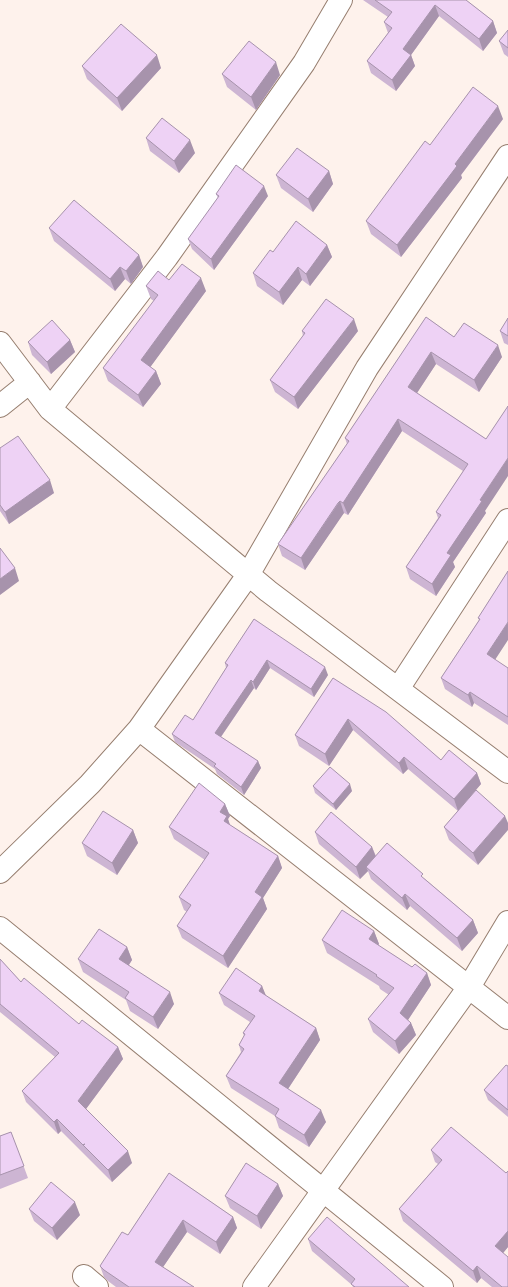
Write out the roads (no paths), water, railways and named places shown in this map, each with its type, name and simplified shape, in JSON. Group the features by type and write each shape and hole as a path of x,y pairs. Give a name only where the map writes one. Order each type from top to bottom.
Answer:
{"street":[{"path":"50,408 168,257 304,63 341,0"},
{"path":"0,872 90,784 139,729 248,574 367,368 508,156"},
{"path":"0,344 50,408 248,574 508,772"},
{"path":"0,406 30,382"},
{"path":"398,689 508,520"},
{"path":"139,729 508,1018"},
{"path":"254,1287 469,987 508,922"},
{"path":"0,928 442,1287"}]}
